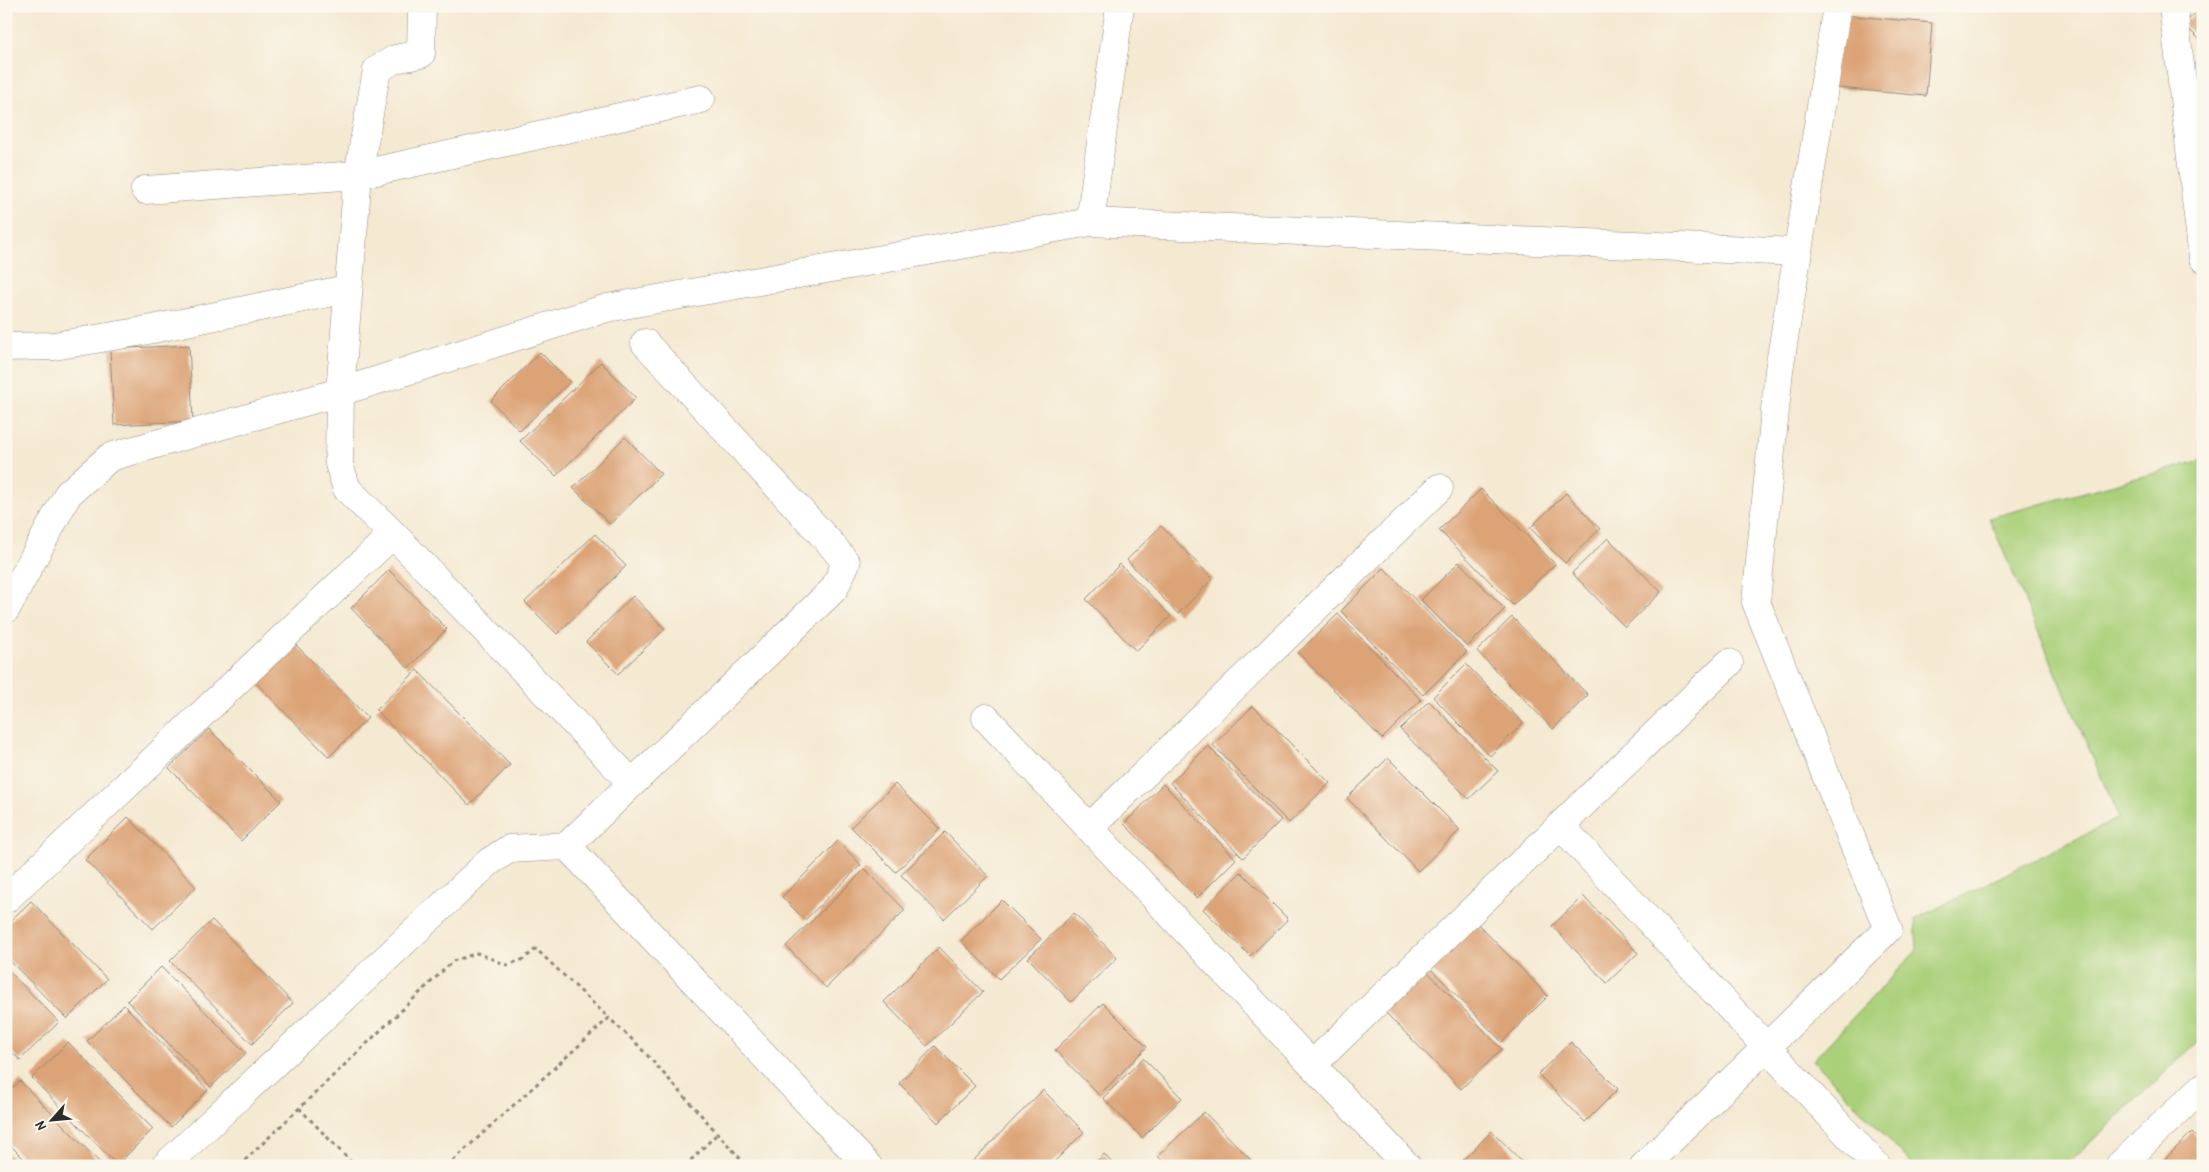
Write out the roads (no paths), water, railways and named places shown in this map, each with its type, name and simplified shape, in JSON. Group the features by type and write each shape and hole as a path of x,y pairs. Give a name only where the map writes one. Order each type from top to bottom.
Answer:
{"street":[{"path":"422,6 421,54 395,59 377,70 358,176 347,289 340,392 338,464 347,488 632,783"},
{"path":"1090,222 1120,6"},
{"path":"1644,1166 1888,929 1756,602 1779,370 1837,6"},
{"path":"2173,6 2203,258"},
{"path":"146,190 358,176 701,99"},
{"path":"11,593 68,494 110,457 340,392 607,308 1090,222 1798,252"},
{"path":"6,347 54,346 138,332 347,289"},
{"path":"165,1166 489,862 509,849 567,846 834,589 846,564 830,544 645,343"},
{"path":"1089,828 1439,488"},
{"path":"6,899 393,534"},
{"path":"1312,1065 1729,663"},
{"path":"986,718 1407,1166"},
{"path":"1561,826 1877,1166"},
{"path":"567,846 868,1166"},
{"path":"2119,1166 2203,1086"}]}
